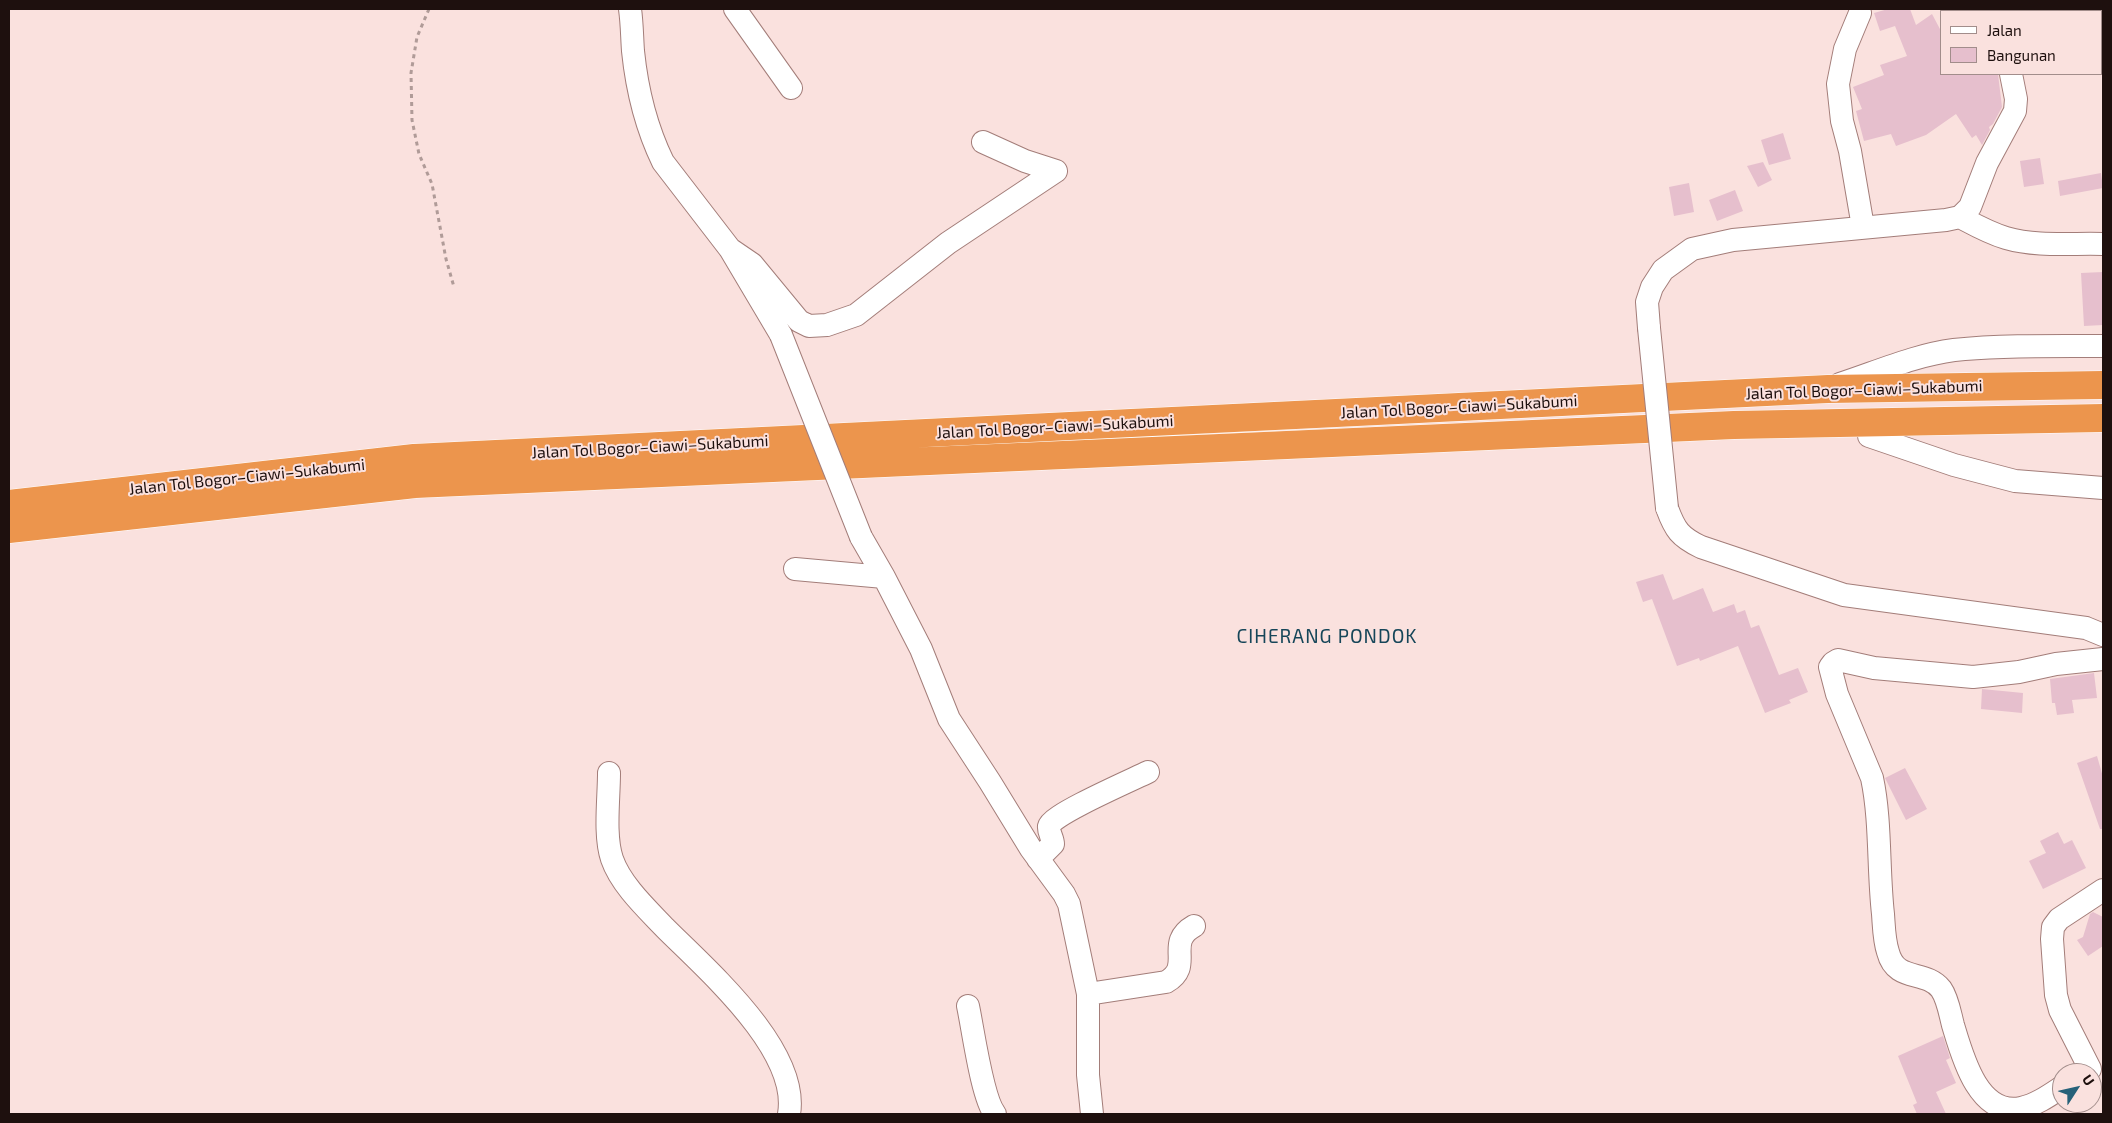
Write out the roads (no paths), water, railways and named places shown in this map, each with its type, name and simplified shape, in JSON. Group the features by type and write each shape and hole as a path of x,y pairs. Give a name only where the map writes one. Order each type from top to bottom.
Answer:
{"highway":[{"name":"Jalan Tol Bogor–Ciawi–Sukabumi","path":"9,504 414,458 1828,389 2103,385"},
{"name":"Jalan Tol Bogor–Ciawi–Sukabumi","path":"9,530 415,484 1724,425 2103,418"}],"street":[{"path":"630,9 637,81 643,112 663,162 730,249 781,335 862,537 920,649 949,719 1038,859 1064,894 1069,904 1088,994 1088,1076 1092,1114"},
{"path":"735,9 791,88"},
{"path":"1860,13 1845,49 1838,84 1842,121 1850,151 1863,227"},
{"path":"2011,75 2016,99 2014,111 1987,163 1970,208 1960,217 1946,220 1733,240 1692,249 1663,270 1652,287 1646,302 1667,508 1674,527 1685,539 1701,548 1844,595 2070,625 2103,634"},
{"path":"730,249 752,264 800,321 809,326 827,325 844,320 856,314 948,243 1056,171 1025,161 983,142"},
{"path":"1960,217 1983,230 2016,240 2103,244"},
{"path":"1828,389 1909,361 1953,350 2103,346"},
{"path":"1868,422 1870,436 1954,464 2016,481 2103,488"},
{"path":"795,569 884,577"},
{"path":"2052,1092 2022,1108 2012,1109 1994,1102 1976,1084 1965,1064 1946,1001 1940,989 1930,980 1901,972 1892,963 1887,950 1885,936 1879,872 1875,792 1872,778 1837,694 1830,668 1838,660 1874,668 1973,677 2019,672 2056,664 2103,660"},
{"path":"609,772 608,839 612,860 629,889 644,907 717,981 758,1027 772,1047 790,1092 789,1114"},
{"path":"1038,859 1053,844 1049,826 1053,820 1097,796 1148,772"},
{"path":"2089,1063 2060,1010 2056,995 2052,939 2053,927 2059,919 2103,890"},
{"path":"1088,994 1166,982 1175,977 1180,968 1180,941 1187,930 1194,926"},
{"path":"968,1006 986,1093 991,1109 995,1114"}],"district":[{"name":"CIHERANG PONDOK","path":"1327,637"}]}
